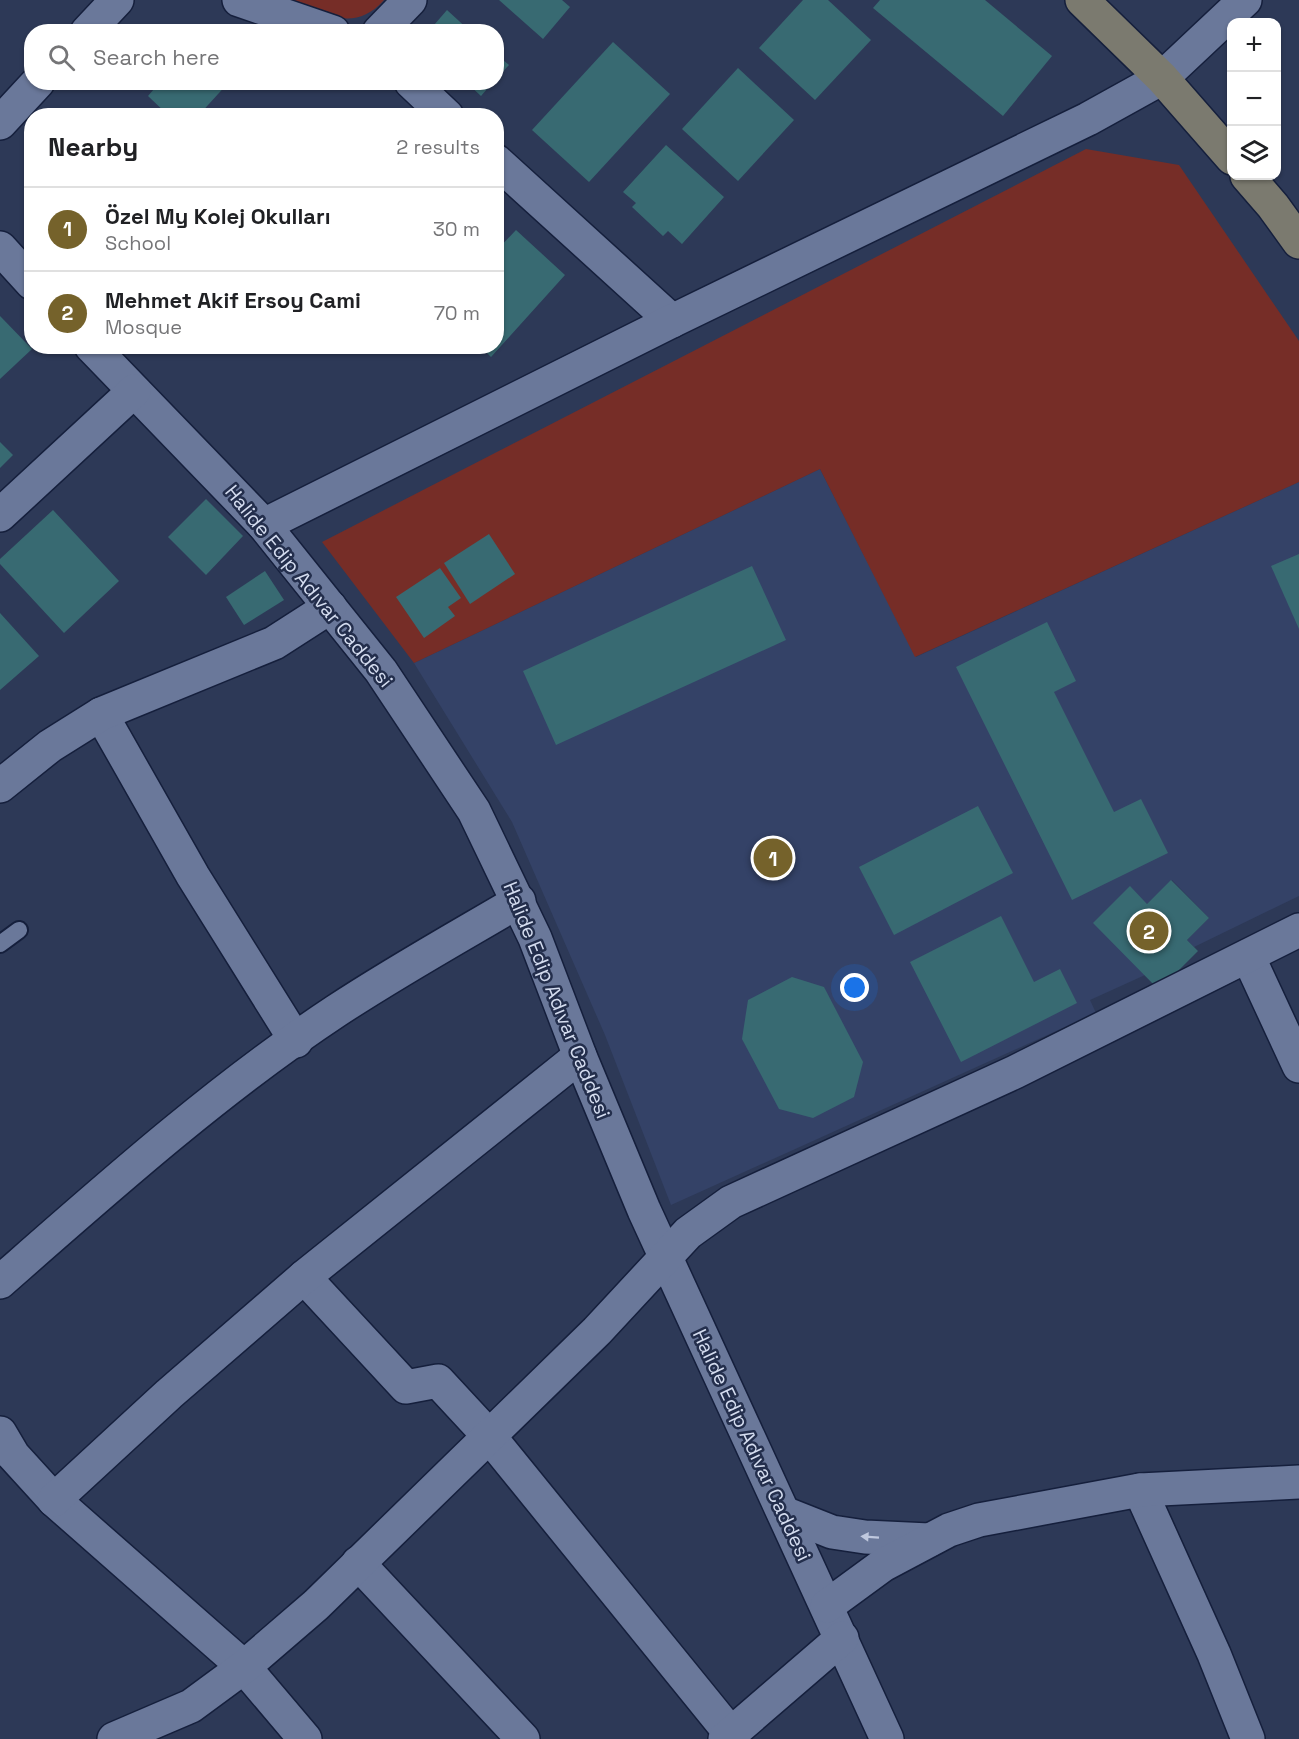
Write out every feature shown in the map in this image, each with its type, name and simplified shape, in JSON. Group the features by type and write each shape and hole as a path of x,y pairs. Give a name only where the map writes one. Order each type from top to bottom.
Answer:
{"street":[{"path":"94,24 117,0"},
{"path":"239,0 310,24"},
{"path":"387,24 410,0"},
{"path":"1082,0 1162,78 1227,152"},
{"path":"264,525 672,321 1088,119 1162,78 1245,0"},
{"path":"0,123 31,90"},
{"path":"419,90 439,108"},
{"path":"504,168 672,321"},
{"path":"1250,180 1299,242"},
{"path":"0,248 24,274"},
{"name":"Halide Edip Adıvar Caddesi","path":"99,354 264,525 381,671 460,790 519,901 580,1056 667,1258 887,1739"},
{"path":"0,515 134,391"},
{"path":"0,786 50,746 101,714 274,643 330,607"},
{"path":"101,714 193,876 296,1041"},
{"path":"0,1282 97,1197 238,1083 336,1012 519,901"},
{"path":"114,1739 149,1733 191,1706 244,1667 316,1605 667,1258 688,1233 731,1202 1015,1072 1299,930"},
{"path":"1248,956 1299,1066"},
{"path":"54,1500 169,1394 304,1277 580,1056"},
{"path":"304,1277 406,1387 438,1381 489,1436 728,1737 842,1638"},
{"path":"0,1433 13,1455 54,1500 244,1667 306,1739"},
{"path":"827,1606 883,1565 929,1540 979,1520 1140,1490 1299,1482"},
{"path":"1140,1490 1214,1654 1248,1739"},
{"path":"784,1513 832,1532 865,1537 929,1540"},
{"path":"358,1563 523,1739"}],"lane":[{"path":"0,944 19,930"}],"shaded area":[{"path":"289,0 384,0 373,10 361,16 338,18"},
{"path":"1086,149 1179,165 1299,341 1299,482 915,657 820,469 414,663 322,542"},
{"path":"820,469 916,657 1299,482 1299,896 1194,947 1187,940 1209,918 1172,880 1147,904 1130,887 1145,975 1090,1000 1096,1013 671,1205 605,1035 512,822 414,663"}],"building":[{"path":"499,0 562,0 570,7 543,39"},
{"path":"803,0 828,0 871,40 815,100 759,48"},
{"path":"880,0 985,0 1052,56 1003,116 873,8"},
{"path":"447,10 462,24 435,24"},
{"path":"613,42 670,94 589,182 532,130"},
{"path":"504,61 509,65 504,70"},
{"path":"738,68 794,120 738,181 682,129"},
{"path":"153,90 222,90 205,108 161,108 148,96"},
{"path":"475,90 486,90 481,96"},
{"path":"666,145 724,197 682,244 668,231 663,236 632,207 636,203 623,192"},
{"path":"516,230 565,275 504,343 504,243"},
{"path":"0,316 24,341 24,354 27,354 0,379"},
{"path":"0,442 13,455 0,468"},
{"path":"206,499 243,536 206,575 168,537"},
{"path":"53,510 119,581 64,633 0,564 0,559"},
{"path":"489,534 515,574 470,604 444,563"},
{"path":"1299,554 1299,629 1271,566"},
{"path":"752,566 786,640 556,745 523,671"},
{"path":"440,568 461,598 448,607 455,616 424,638 396,597"},
{"path":"265,571 284,600 244,625 226,597"},
{"path":"0,613 39,656 0,690"},
{"path":"1047,622 1076,681 1054,692 1114,812 1141,799 1168,853 1072,900 956,667"},
{"path":"978,806 1013,873 894,935 859,867"},
{"path":"1171,880 1209,918 1187,940 1198,951 1159,990 1093,923 1130,886 1147,904"},
{"path":"1001,916 1034,982 1060,969 1077,1003 961,1062 910,962"},
{"path":"792,977 824,987 863,1062 854,1097 813,1118 779,1109 742,1039 748,1000"}],"place":[{"name":"Özel My Kolej Okulları","path":"773,858"},
{"name":"Mehmet Akif Ersoy Cami","path":"1149,931"}]}
